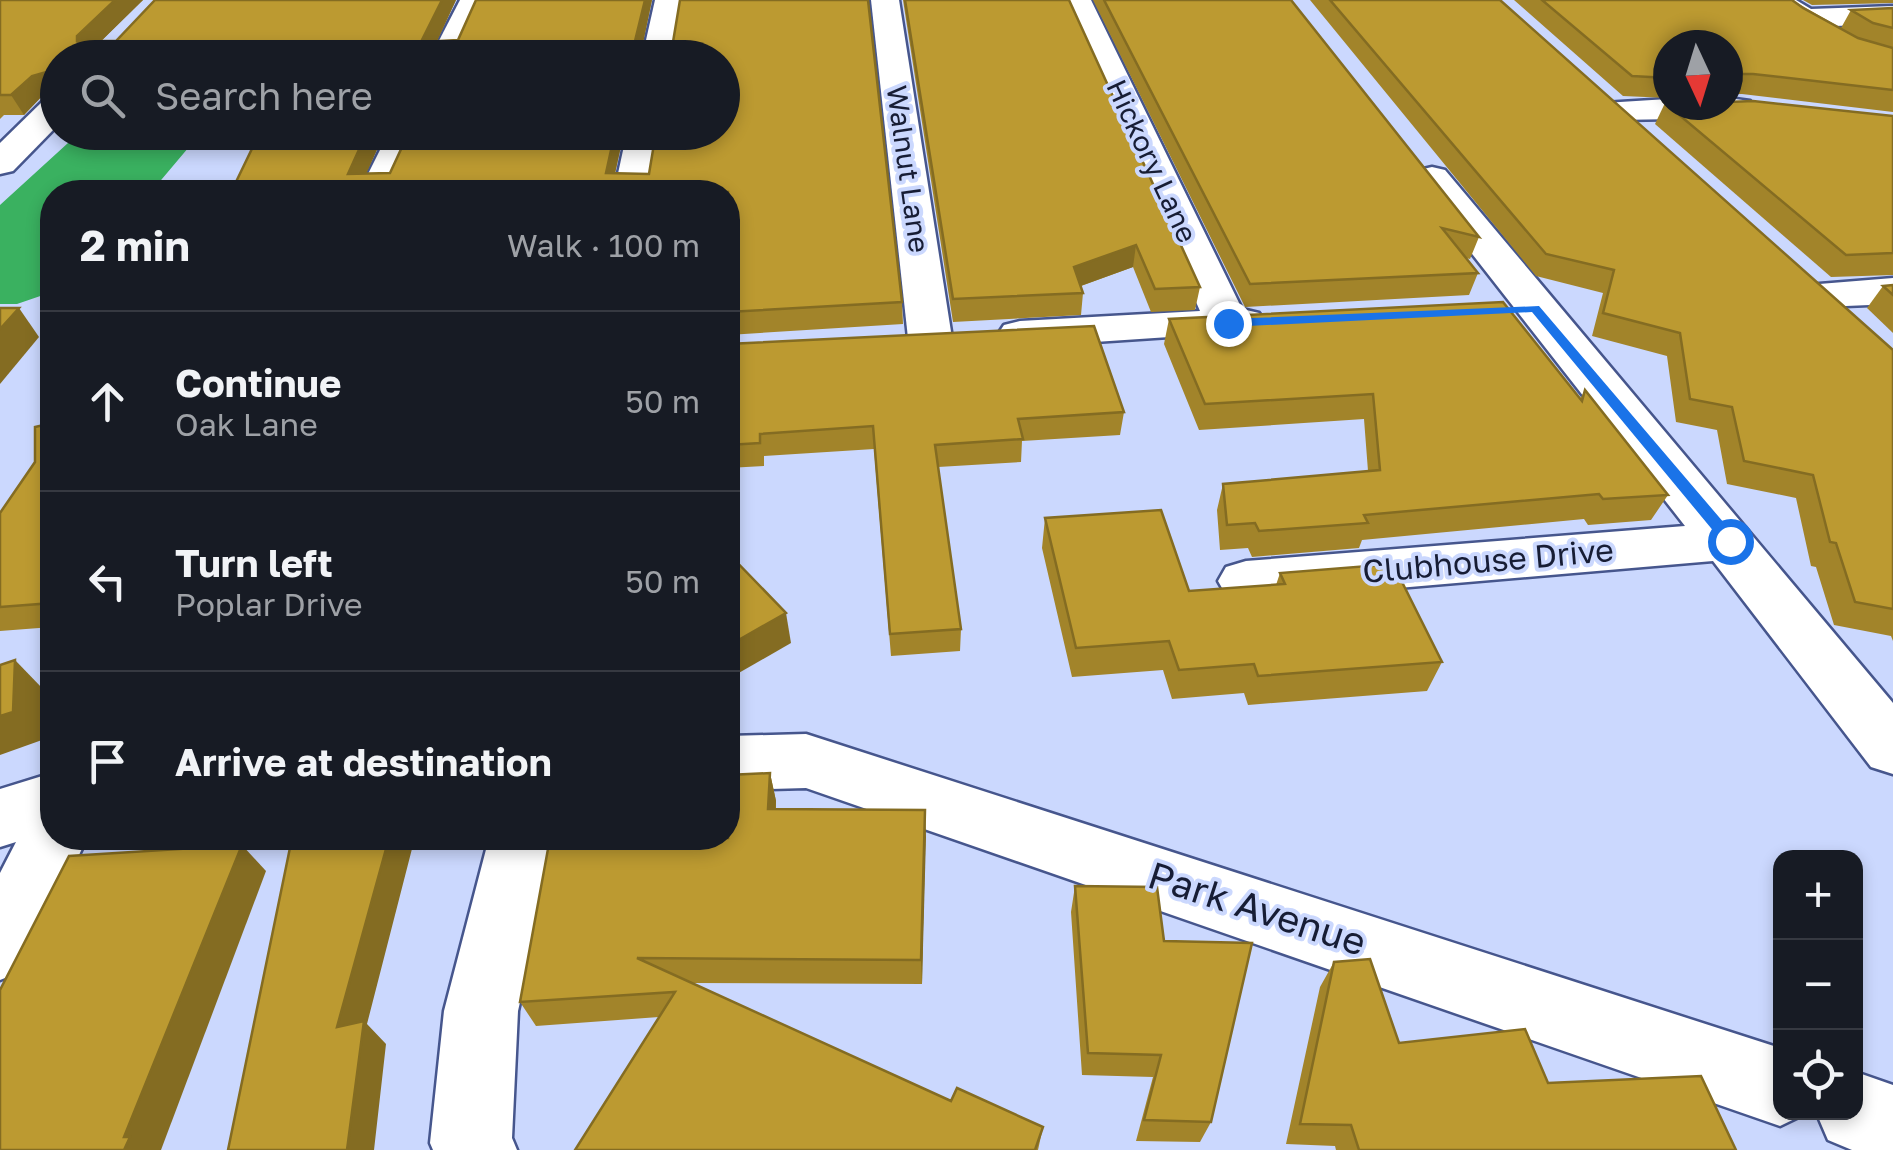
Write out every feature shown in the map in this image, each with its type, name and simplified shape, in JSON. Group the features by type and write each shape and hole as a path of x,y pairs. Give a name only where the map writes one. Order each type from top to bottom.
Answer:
{"street":[{"path":"454,40 474,0"},
{"path":"661,40 669,0"},
{"name":"Walnut Lane","path":"885,0 912,339 1228,323"},
{"name":"Hickory Lane","path":"1077,0 1228,323"},
{"path":"1776,0 1805,18 1893,15"},
{"path":"1588,86 1660,150"},
{"path":"1616,110 1742,108 1779,112"},
{"path":"0,163 40,124"},
{"path":"1400,138 1535,308 1730,541 1893,748"},
{"path":"383,180 399,150"},
{"path":"635,180 641,150"},
{"path":"1864,334 1807,281 1893,291"},
{"path":"1477,311 1535,308"},
{"path":"1228,323 1285,320"},
{"name":"Clubhouse Drive","path":"1246,581 1730,541"},
{"name":"Park Avenue","path":"740,763 806,760 1773,1085"},
{"path":"0,818 40,805"},
{"path":"0,946 47,850"},
{"path":"476,1150 471,1143 481,1010 520,850"},
{"path":"1863,1114 1893,1125"}],"shaded area":[{"path":"60,150 186,150 161,180 40,180 40,296 17,304 0,304 0,205"}],"building":[{"path":"0,0 115,0 77,40 40,40 40,74 11,95 0,95"},
{"path":"155,0 442,0 422,40 117,40"},
{"path":"476,0 645,0 635,40 458,40"},
{"path":"680,0 868,0 902,302 740,311 740,180 237,180 251,150 359,150 348,174 390,173 401,150 611,150 606,173 649,174 653,150 740,150 740,40 673,40"},
{"path":"905,0 1069,0 1200,287 1155,289 1136,245 1074,267 1083,293 953,299"},
{"path":"1104,0 1291,0 1479,237 1442,228 1478,273 1250,284"},
{"path":"1330,0 1500,0 1893,350 1893,609 1855,602 1836,543 1830,542 1813,475 1744,461 1732,407 1690,399 1680,333 1603,313 1614,270 1546,254"},
{"path":"1542,0 1792,0 1858,38 1893,48 1893,90 1743,74 1743,30 1653,30 1653,77 1632,76"},
{"path":"1893,8 1893,28 1873,23 1851,10"},
{"path":"1743,101 1893,116 1893,253 1846,255 1685,120 1743,120"},
{"path":"1503,302 1582,401 1585,390 1668,495 1603,499 1599,494 1364,515 1368,523 1259,531 1255,523 1227,525 1223,484 1380,470 1373,394 1205,404 1169,319"},
{"path":"0,308 19,308 0,329"},
{"path":"1094,326 1124,412 1018,419 1023,439 935,445 961,629 890,634 873,426 760,434 760,443 740,444 740,343"},
{"path":"40,426 40,604 0,607 0,513 35,462 35,427"},
{"path":"1161,510 1189,591 1285,584 1280,573 1393,564 1442,662 1258,676 1254,664 1179,670 1169,641 1076,648 1045,518"},
{"path":"740,565 786,613 740,639"},
{"path":"15,660 13,712 0,716 0,665"},
{"path":"770,773 768,809 925,810 921,960 637,958 951,1101 957,1088 1043,1127 1035,1150 575,1150 675,992 520,1002 548,850 740,850 740,774"},
{"path":"240,850 124,1137 130,1137 124,1150 0,1150 0,990 69,856"},
{"path":"290,850 386,850 337,1027 364,1021 347,1150 228,1150"},
{"path":"1075,886 1157,887 1164,941 1252,943 1211,1122 1144,1120 1161,1055 1088,1053"},
{"path":"1370,959 1399,1043 1525,1029 1548,1083 1701,1076 1736,1150 1359,1150 1351,1125 1300,1124 1334,962"}],"route":[{"path":"1228,323 1535,308 1730,541"}]}
